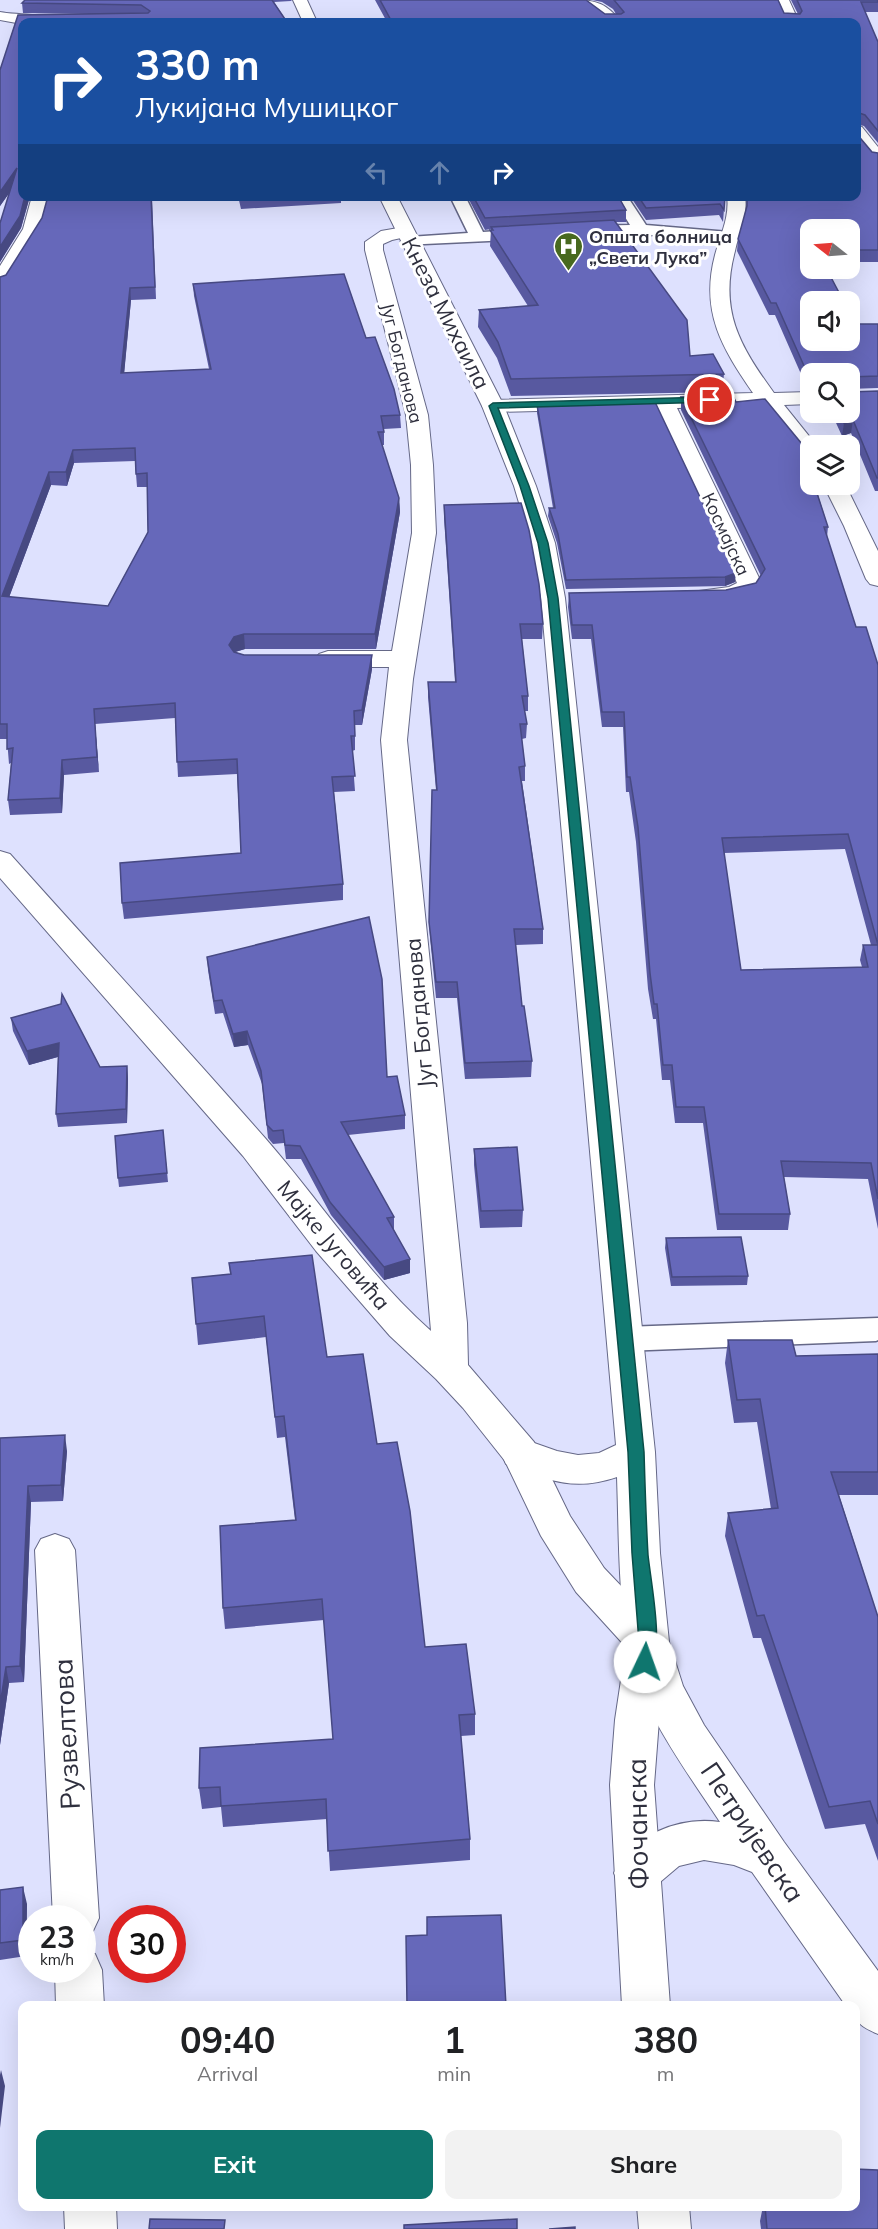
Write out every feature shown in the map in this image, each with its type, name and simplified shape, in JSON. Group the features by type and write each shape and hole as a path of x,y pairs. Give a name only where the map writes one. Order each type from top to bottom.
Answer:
{"street":[{"path":"300,0 308,18"},
{"path":"582,0 596,6 610,18"},
{"path":"782,0 790,18"},
{"path":"0,16 18,20"},
{"path":"861,136 878,158"},
{"path":"0,281 32,229 40,201"},
{"name":"Кнеза Михаила","path":"390,201 493,406 525,486 564,598 624,1339 636,1452 640,1553 648,1642"},
{"path":"736,201 737,219 729,237 718,286 718,306 734,348 800,438"},
{"name":"Југ Богданова","path":"407,237 387,235 374,242 377,262 417,415 422,465 424,534 404,658 394,740 449,1323 449,1369"},
{"path":"493,406 800,398"},
{"name":"Космајска","path":"663,401 750,584 744,591 736,594 690,596"},
{"path":"840,495 856,526 878,579"},
{"path":"302,659 404,658"},
{"name":"Мајке Југовића","path":"0,860 255,1148 336,1251 403,1327 449,1369 476,1398 520,1453 555,1525 590,1580 648,1642"},
{"path":"520,1453 558,1468 587,1470 611,1466 636,1452"},
{"name":"Рузвелтова","path":"55,1550 75,1905"},
{"name":"Петријевска","path":"648,1642 663,1690 689,1738 768,1857 878,2011"},
{"name":"Фочанска","path":"646,2001 632,1785 637,1720 648,1642"},
{"path":"637,1873 667,1848 704,1840 734,1845 768,1857"},
{"path":"79,1983 80,2001"},
{"path":"90,2211 91,2229"},
{"path":"663,2211 665,2229"}],"lane":[{"path":"460,201 478,237"},
{"path":"622,201 641,229"},
{"path":"568,231 641,229 729,237"},
{"path":"407,237 478,237 545,233"},
{"path":"624,1339 876,1329"}],"building":[{"path":"25,0 272,0 284,18 18,18 18,201 24,201 20,216 0,247 0,223 17,168 0,192 0,70 18,15 148,13 150,11 141,5 22,3"},
{"path":"380,0 586,0 605,14 621,14 624,12 614,0 778,0 784,13 800,14 802,11 797,0 878,0 878,2 861,2 878,42 878,131 865,115 861,114 861,18 390,18"},
{"path":"861,139 872,152 878,153 878,250 860,250 860,219 800,219 800,279 832,279 838,291 800,291 800,351 860,351 860,324 878,324 878,376 860,377 860,363 803,363 776,303 771,303 738,239 747,201 861,201"},
{"path":"47,201 151,201 155,287 130,288 121,373 211,369 193,284 344,274 366,338 375,337 394,389 400,415 381,416 384,432 378,432 399,498 375,634 244,634 234,637 229,645 234,652 244,655 372,655 362,710 354,711 355,736 351,736 355,776 332,777 343,884 122,903 120,863 241,853 237,759 177,762 175,703 94,709 97,757 62,760 60,798 8,800 13,748 7,749 7,724 0,724 0,277 6,275 42,218","holes":["135,448 136,474 147,473 148,532 108,606 2,596 49,472 66,472 73,450"]},
{"path":"476,201 621,201 626,210 485,218"},
{"path":"641,201 725,201 724,210 720,204 646,208"},
{"path":"614,220 687,320 690,356 713,354 724,374 511,379 498,342 479,310 538,305 490,230 493,230 491,227"},
{"path":"878,391 878,478 854,423 860,423 860,392"},
{"path":"733,396 736,402 765,399 800,442 800,495 818,495 828,527 824,527 856,627 866,627 878,665 878,945 878,1199 871,1163 781,1161 790,1214 719,1214 704,1107 676,1107 672,1065 663,1065 657,1004 654,1004 650,973 638,827 630,777 627,777 624,712 602,712 592,625 572,625 569,593 726,590 756,583 765,569 681,397","holes":["848,834 878,945 863,945 868,967 741,970 722,838"]},
{"path":"655,402 736,573 725,577 566,580 558,534 549,508 555,508 537,405"},
{"path":"521,503 529,530 539,584 543,624 520,624 528,696 522,696 527,724 520,724 525,766 519,767 543,929 514,929 522,1006 524,1006 532,1061 465,1063 457,982 436,982 429,922 432,790 437,790 428,682 456,682 444,505"},
{"path":"369,917 382,979 387,1077 397,1076 405,1115 341,1122 394,1217 387,1218 410,1259 384,1267 330,1202 300,1146 285,1145 283,1130 273,1131 267,1125 261,1071 247,1031 233,1034 222,1000 214,1001 207,957"},
{"path":"62,994 100,1067 127,1066 126,1109 56,1114 59,1043 27,1051 11,1018 61,1004"},
{"path":"163,1130 167,1173 118,1178 115,1136"},
{"path":"517,1147 523,1210 481,1211 474,1149"},
{"path":"741,1237 748,1276 672,1277 666,1238"},
{"path":"312,1255 327,1357 363,1354 377,1444 397,1442 410,1511 425,1647 466,1644 475,1714 459,1715 470,1839 328,1851 326,1799 221,1806 220,1787 199,1788 200,1748 333,1739 322,1599 223,1608 220,1526 296,1520 284,1416 275,1417 264,1316 196,1324 192,1278 231,1274 229,1263"},
{"path":"728,1340 792,1340 796,1356 878,1354 878,1472 831,1472 878,1617 878,1824 870,1801 829,1807 764,1615 757,1616 728,1513 778,1508 760,1399 737,1400"},
{"path":"65,1435 61,1485 28,1486 20,1666 6,1667 0,1705 0,1438"},
{"path":"23,1887 23,1905 18,1905 18,1941 0,1943 0,1890"},
{"path":"501,1915 506,2001 407,2001 406,1936 427,1935 427,1917"},
{"path":"860,2169 878,2170 878,2229 767,2229 765,2211 860,2211"},
{"path":"150,2219 225,2220 224,2229 149,2229"},
{"path":"517,2219 517,2229 404,2229 404,2225"},
{"path":"575,2227 575,2229 549,2229"}],"place":[{"name":"Општа болница „Свети Лука”","path":"568,272"}],"route":[{"path":"645,1662 648,1642 640,1553 636,1452 553,598 543,543 525,486 493,406 710,400"}]}
